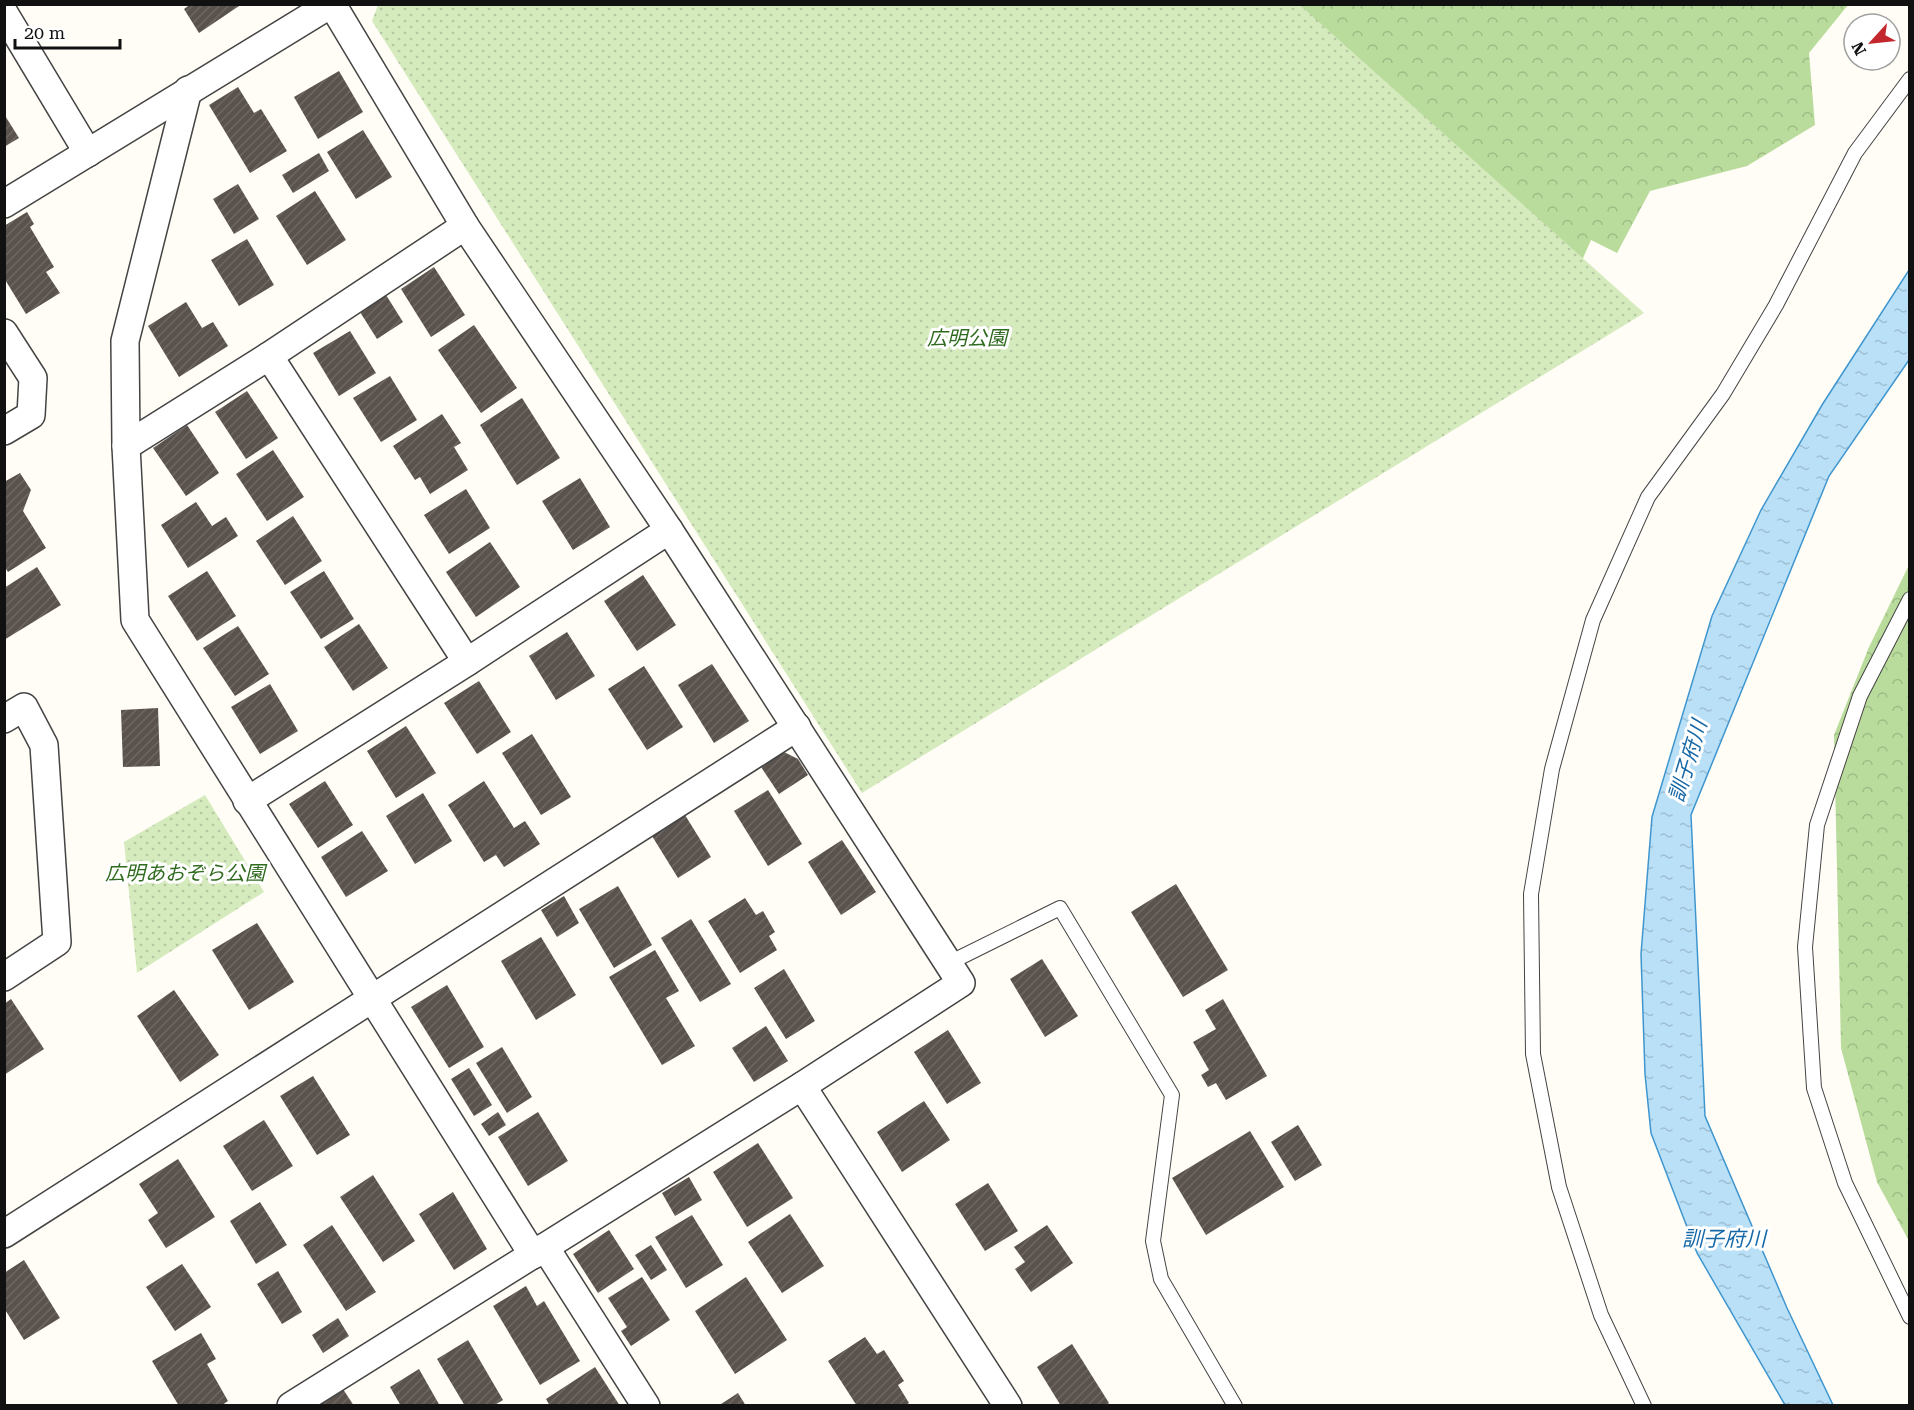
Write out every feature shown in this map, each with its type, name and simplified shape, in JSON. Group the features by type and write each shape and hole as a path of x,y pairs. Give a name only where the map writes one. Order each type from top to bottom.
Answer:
{"street":[{"path":"4,204 332,4 465,226 669,530 961,983 802,1086 291,1406"},
{"path":"4,13 88,153"},
{"path":"188,90 126,341 126,446 135,620 247,801 374,999 539,1251 646,1406"},
{"path":"126,446 269,356 465,226"},
{"path":"4,333 33,378 31,415 4,431"},
{"path":"269,356 467,662"},
{"path":"247,801 467,662 669,530"},
{"path":"4,719 24,707 44,745 57,942 4,977"},
{"path":"4,1234 797,727"},
{"path":"802,1086 1008,1406"}],"lane":[{"path":"1644,1406 1601,1315 1559,1187 1533,1054 1531,894 1552,769 1593,620 1648,497 1723,394 1776,305 1855,153 1910,79"},
{"path":"1910,599 1860,696 1817,825 1805,947 1814,1088 1845,1183 1910,1317"},
{"path":"949,963 1060,908 1172,1095 1153,1241 1161,1279 1235,1406"}],"green space":[{"name":"広明公園","path":"378,5 1300,5 1644,313 862,793 372,21"},
{"path":"1260,5 1848,5 1809,53 1815,125 1747,166 1650,191 1617,253 1591,240 1564,301"},
{"path":"1909,565 1909,1241 1877,1182 1841,1048 1834,735 1869,647"},
{"name":"広明あおぞら公園","path":"205,795 264,892 137,973 124,842"}],"water":[{"name":"訓子府川","path":"1909,270 1909,360 1829,476 1691,815 1705,1116 1787,1308 1833,1405 1785,1405 1697,1253 1651,1133 1645,1074 1641,954 1652,817 1712,616 1761,510 1822,405"}],"building":[{"path":"191,4 242,4 199,33 184,9"},
{"path":"339,71 363,112 318,139 294,97"},
{"path":"238,87 254,113 261,109 287,151 250,173 209,105"},
{"path":"4,114 19,138 4,147"},
{"path":"363,130 392,177 356,199 327,152"},
{"path":"319,153 329,171 293,193 282,175"},
{"path":"238,184 259,219 234,234 213,199"},
{"path":"315,191 346,240 307,265 276,216"},
{"path":"27,212 34,224 30,227 54,267 46,272 60,293 26,314 4,278 4,226"},
{"path":"247,239 274,285 239,306 211,260"},
{"path":"434,267 465,315 431,337 401,289"},
{"path":"386,295 403,322 377,339 360,312"},
{"path":"186,302 202,328 213,322 228,346 179,377 148,326"},
{"path":"474,325 517,388 481,413 438,350"},
{"path":"350,331 376,373 339,396 313,353"},
{"path":"390,376 417,420 381,442 353,398"},
{"path":"247,391 278,438 246,459 215,412"},
{"path":"522,398 560,458 517,485 480,425"},
{"path":"442,414 461,443 454,447 468,470 430,494 420,477 415,480 393,446"},
{"path":"187,425 219,473 186,496 153,448"},
{"path":"273,450 304,497 267,521 236,474"},
{"path":"20,473 31,490 23,511 46,548 8,572 4,566 4,482"},
{"path":"580,478 610,527 573,550 542,501"},
{"path":"466,489 490,528 449,554 424,515"},
{"path":"196,502 212,526 226,517 238,536 188,568 161,525"},
{"path":"293,516 322,561 285,585 256,541"},
{"path":"490,542 520,587 476,617 446,572"},
{"path":"37,567 61,605 4,640 4,588"},
{"path":"207,571 236,616 197,641 168,596"},
{"path":"324,571 354,619 321,639 290,592"},
{"path":"643,575 676,625 637,651 604,601"},
{"path":"359,624 388,668 353,691 324,647"},
{"path":"238,626 269,674 235,696 203,648"},
{"path":"567,632 595,676 556,700 529,656"},
{"path":"712,664 749,721 714,743 678,685"},
{"path":"644,666 683,727 647,750 608,689"},
{"path":"479,681 511,732 477,754 444,703"},
{"path":"270,684 298,731 260,754 231,707"},
{"path":"158,708 160,766 123,767 121,710"},
{"path":"406,726 436,773 396,798 367,751"},
{"path":"532,734 571,797 541,815 502,753"},
{"path":"780,750 798,759 808,775 779,794 759,764"},
{"path":"325,781 353,825 318,848 289,804"},
{"path":"484,781 514,828 525,821 540,844 504,867 496,855 484,862 448,805"},
{"path":"768,790 802,844 768,866 734,811"},
{"path":"423,793 452,841 415,864 386,816"},
{"path":"685,815 711,857 678,878 652,836"},
{"path":"362,831 388,871 346,897 321,857"},
{"path":"842,840 876,892 841,915 808,862"},
{"path":"1176,884 1228,970 1183,997 1131,912"},
{"path":"618,886 652,945 614,968 579,909"},
{"path":"564,896 579,923 557,937 541,910"},
{"path":"745,898 756,915 763,911 775,932 769,936 777,950 740,973 708,921"},
{"path":"691,919 731,984 700,1002 661,938"},
{"path":"257,923 294,982 249,1010 212,950"},
{"path":"541,937 576,995 536,1020 501,961"},
{"path":"655,950 679,991 666,998 695,1046 662,1065 609,977"},
{"path":"1042,959 1078,1016 1045,1037 1010,979"},
{"path":"784,969 815,1021 786,1039 754,988"},
{"path":"447,985 484,1047 449,1068 411,1007"},
{"path":"174,990 219,1055 180,1082 137,1016"},
{"path":"11,999 44,1049 4,1075 4,1004"},
{"path":"1223,999 1267,1076 1226,1100 1216,1083 1208,1087 1201,1075 1209,1070 1193,1042 1216,1029 1205,1010"},
{"path":"766,1026 788,1061 754,1082 732,1048"},
{"path":"948,1030 981,1083 947,1104 914,1052"},
{"path":"502,1047 532,1097 507,1113 476,1063"},
{"path":"469,1068 492,1105 474,1116 451,1079"},
{"path":"313,1076 350,1135 317,1155 280,1096"},
{"path":"924,1101 950,1140 902,1172 877,1132"},
{"path":"498,1112 506,1125 489,1136 481,1124"},
{"path":"538,1112 568,1161 528,1186 498,1137"},
{"path":"264,1120 293,1166 252,1191 223,1146"},
{"path":"1298,1125 1322,1165 1295,1181 1271,1142"},
{"path":"1250,1131 1284,1187 1206,1235 1172,1178"},
{"path":"758,1143 793,1198 747,1227 713,1172"},
{"path":"178,1159 215,1217 166,1248 148,1220 158,1213 139,1184"},
{"path":"373,1175 415,1241 383,1262 340,1197"},
{"path":"689,1177 702,1200 675,1216 662,1193"},
{"path":"988,1183 1018,1231 985,1251 955,1204"},
{"path":"453,1192 487,1249 454,1270 419,1214"},
{"path":"260,1202 287,1245 256,1264 230,1221"},
{"path":"790,1214 824,1266 782,1293 748,1242"},
{"path":"692,1215 723,1265 686,1288 655,1237"},
{"path":"332,1225 376,1292 346,1311 303,1245"},
{"path":"1047,1225 1073,1263 1031,1292 1015,1269 1025,1262 1014,1247"},
{"path":"609,1230 634,1269 598,1293 573,1254"},
{"path":"651,1245 667,1270 651,1280 635,1255"},
{"path":"24,1260 60,1318 24,1340 4,1308 4,1273"},
{"path":"182,1264 211,1307 175,1331 146,1287"},
{"path":"278,1271 302,1312 282,1324 257,1284"},
{"path":"642,1277 670,1320 631,1346 621,1331 627,1327 608,1298"},
{"path":"746,1277 787,1340 735,1374 695,1311"},
{"path":"526,1286 537,1306 544,1301 580,1361 540,1385 493,1306"},
{"path":"338,1318 349,1336 323,1353 312,1335"},
{"path":"201,1333 216,1359 207,1364 228,1401 221,1406 179,1406 152,1361"},
{"path":"865,1337 877,1354 884,1350 904,1381 898,1385 909,1403 904,1406 857,1406 828,1361"},
{"path":"468,1340 503,1400 493,1406 465,1406 437,1359"},
{"path":"1072,1344 1109,1403 1106,1406 1061,1406 1037,1367"},
{"path":"595,1367 620,1406 550,1406 546,1399"},
{"path":"419,1369 440,1406 401,1406 390,1387"},
{"path":"343,1389 354,1406 317,1406"},
{"path":"738,1393 746,1406 718,1406"}]}
